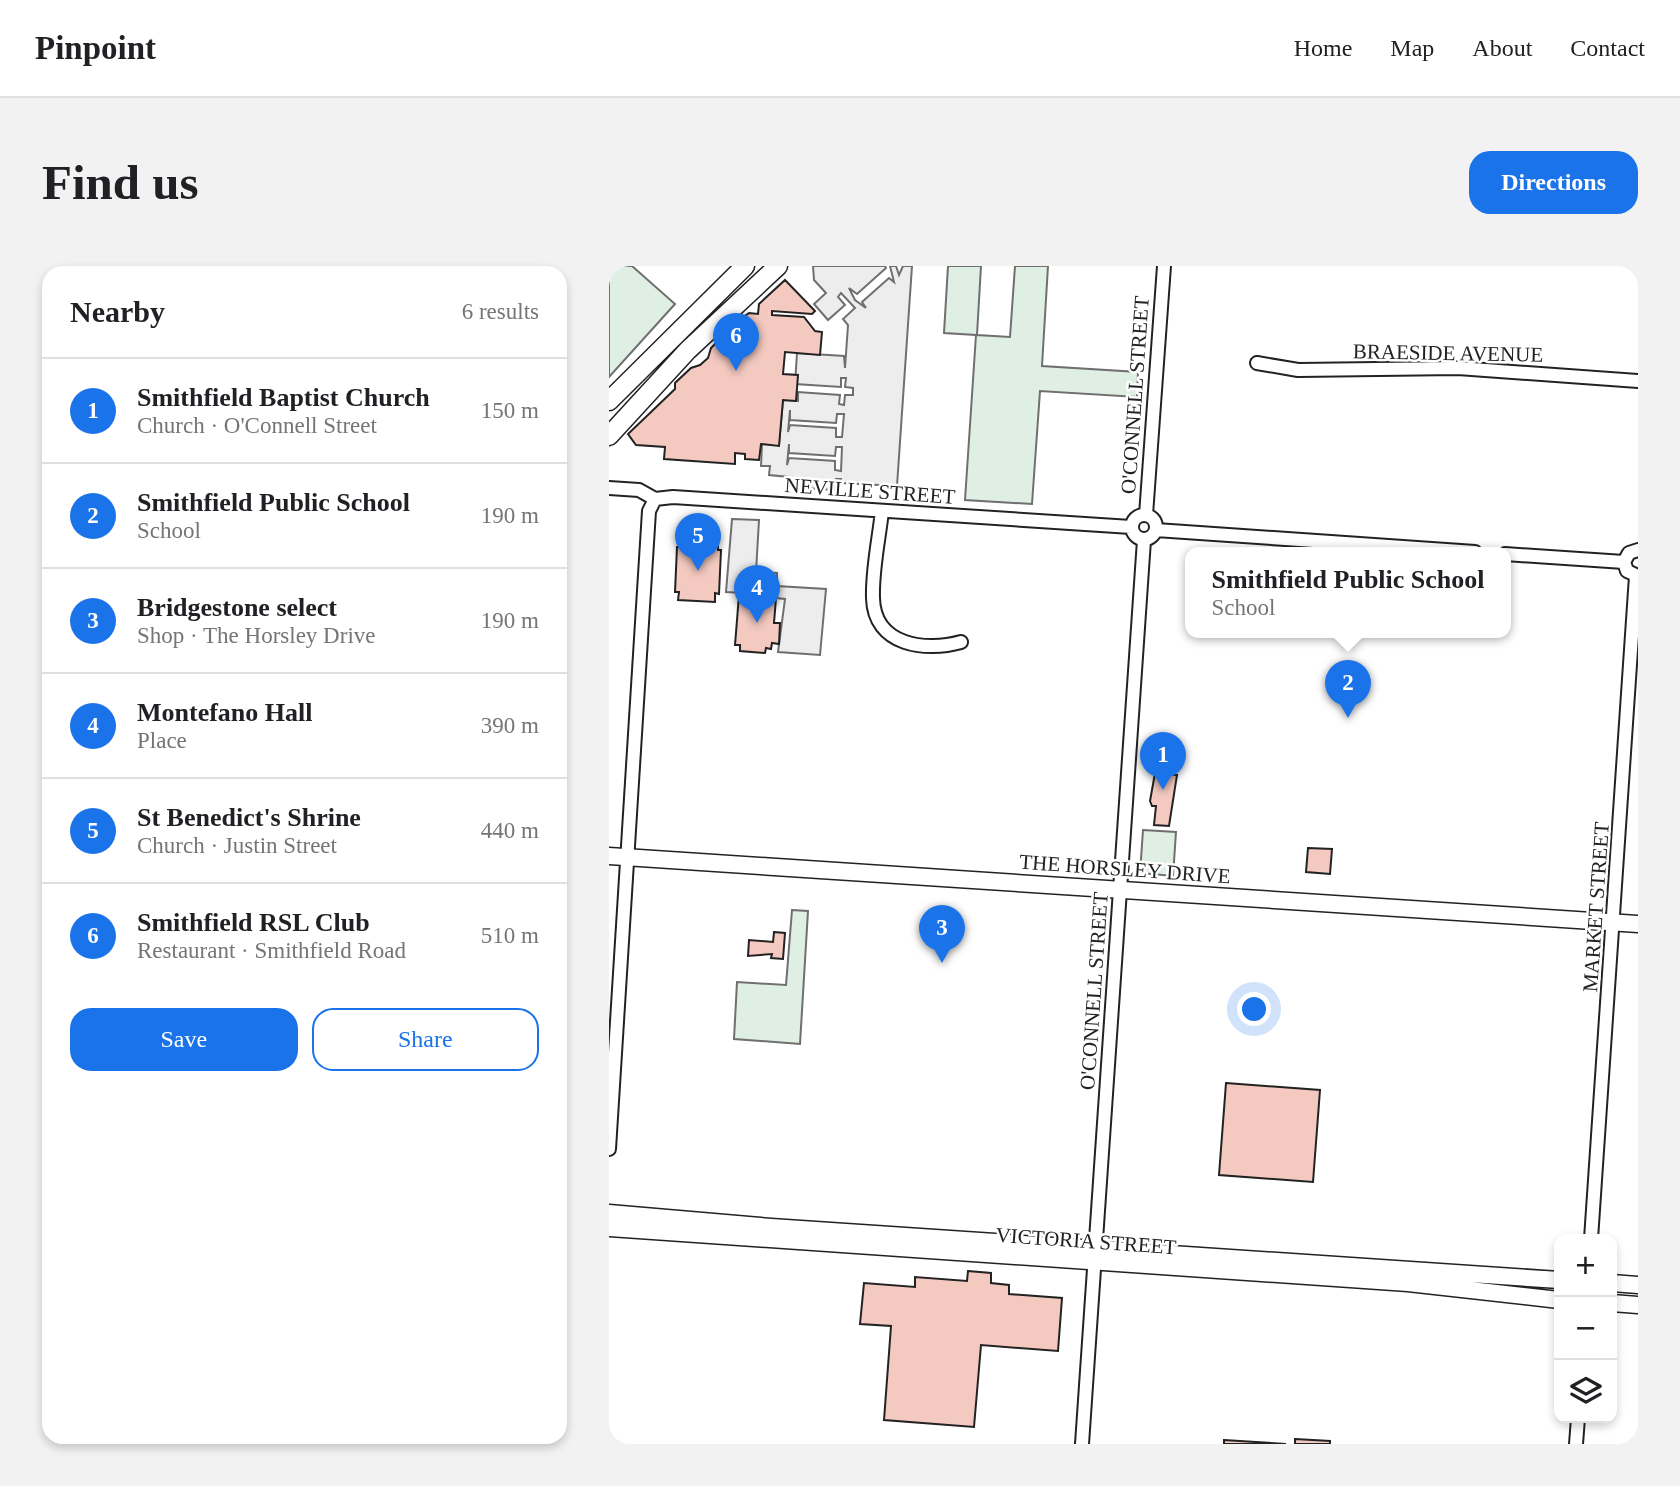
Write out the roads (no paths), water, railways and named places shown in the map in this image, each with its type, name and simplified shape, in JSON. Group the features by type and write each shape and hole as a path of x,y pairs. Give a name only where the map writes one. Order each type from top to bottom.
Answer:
{"highway":[{"path":"609,401 745,266"},
{"path":"609,436 688,350 778,266"}],"main road":[{"name":"THE HORSLEY DRIVE","path":"609,856 1638,925"},
{"name":"VICTORIA STREET","path":"609,1213 1421,1284 1554,1299"},
{"name":"VICTORIA STREET","path":"609,1228 1554,1280"},
{"path":"1617,1283 1638,1285"},
{"path":"1617,1303 1638,1305"}],"street":[{"name":"O'CONNELL STREET","path":"1146,515 1163,270"},
{"name":"BRAESIDE AVENUE","path":"1257,363 1299,370 1458,369 1638,381"},
{"name":"NEVILLE STREET","path":"609,488 639,491 655,499 673,497 1131,527"},
{"path":"609,1149 649,511 655,499"},
{"path":"882,511 873,600 876,614 885,630 901,642 939,648 961,642"},
{"path":"1156,530 1154,519 1146,515 1135,518 1131,527 1136,537 1144,540 1156,530 1402,547"},
{"name":"O'CONNELL STREET","path":"1082,1444 1144,540"},
{"path":"1637,576 1627,572 1624,562 1629,553 1638,550"},
{"path":"1511,554 1624,562"},
{"name":"MARKET STREET","path":"1591,1234 1613,923 1632,741 1637,576"},
{"path":"609,950 623,951"},
{"path":"1576,1444 1578,1423"}],"place":[{"name":"Smithfield RSL Club","path":"736,371"},
{"name":"St Benedict's Shrine","path":"698,571"},
{"name":"Montefano Hall","path":"757,623"},
{"name":"Smithfield Public School","path":"1348,718"},
{"name":"Smithfield Baptist Church","path":"1163,790"},
{"name":"Bridgestone select","path":"942,963"}]}
